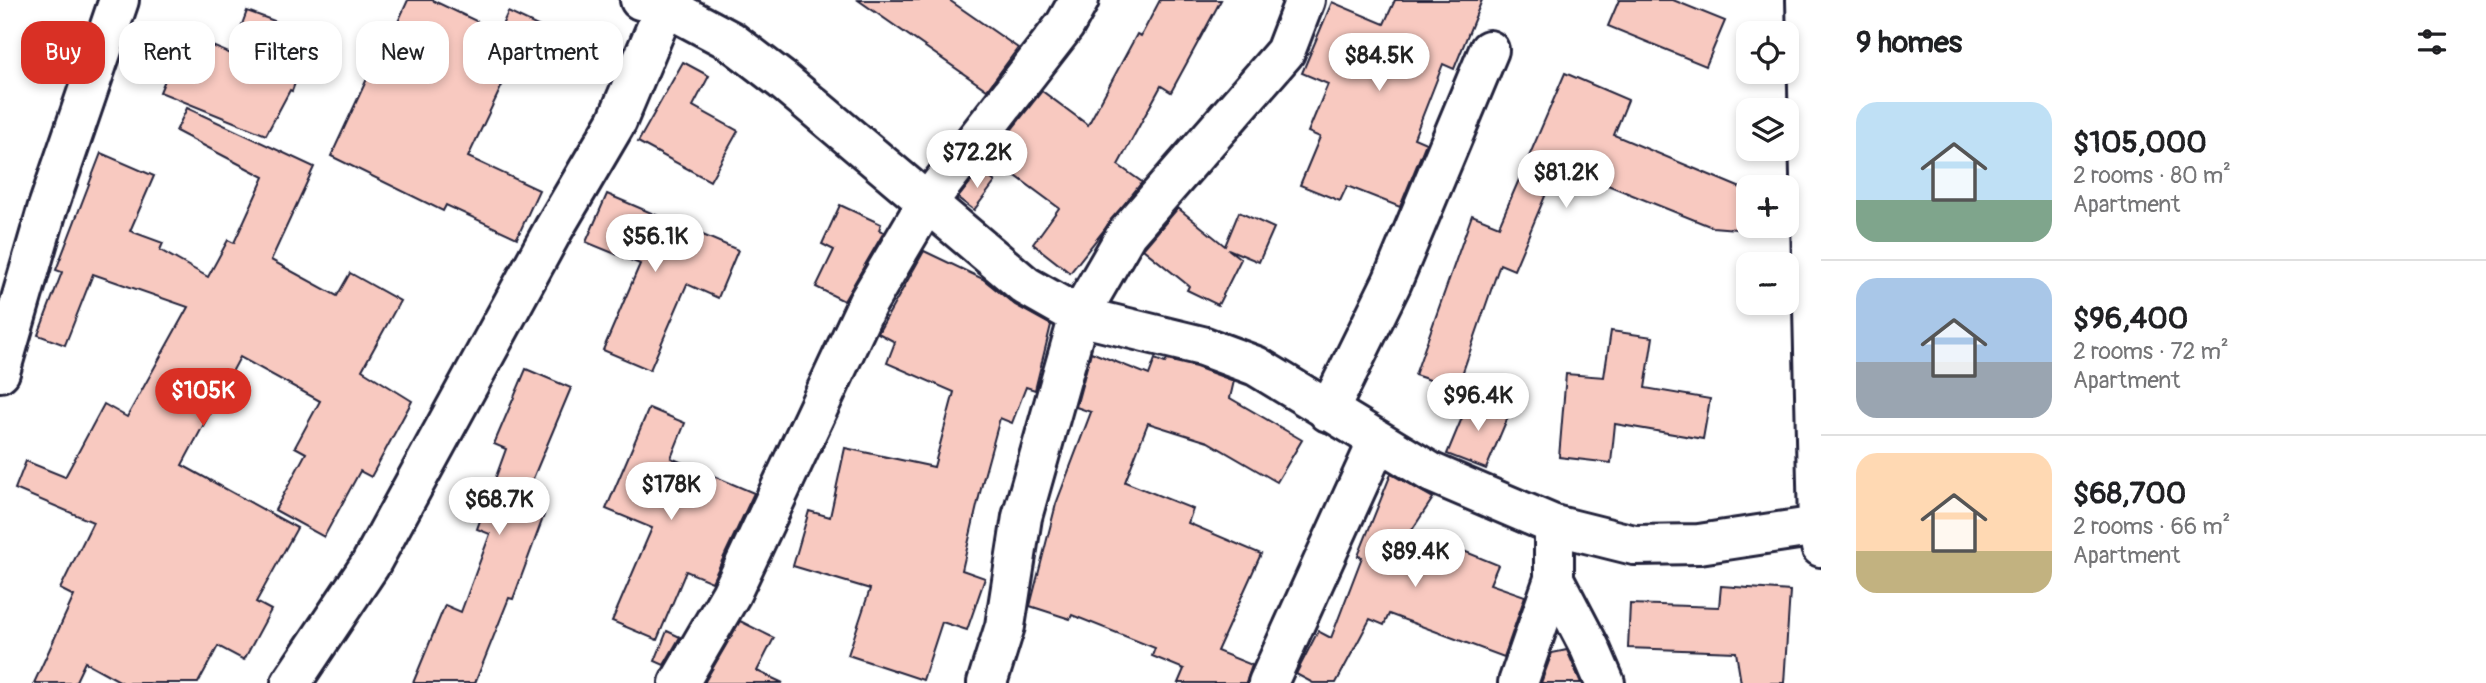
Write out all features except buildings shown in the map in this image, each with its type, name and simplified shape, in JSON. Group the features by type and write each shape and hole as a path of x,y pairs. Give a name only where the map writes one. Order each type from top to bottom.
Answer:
{"street":[{"path":"0,372 47,210 119,0"},
{"path":"679,683 731,594 867,304 926,204 1065,25 1079,0"},
{"path":"987,683 1005,626 1021,517 1079,316 1127,233 1285,52 1305,0"},
{"path":"291,683 370,565 553,230 617,121 658,2 731,41 782,80 1026,286 1079,316 1202,346 1256,366 1432,473 1555,525 1634,545 1699,544 1819,536 1806,0"},
{"path":"1328,412 1392,282 1489,50"},
{"path":"1268,683 1378,441"},
{"path":"1518,683 1554,579 1555,525"},
{"path":"1554,579 1605,683"}]}
